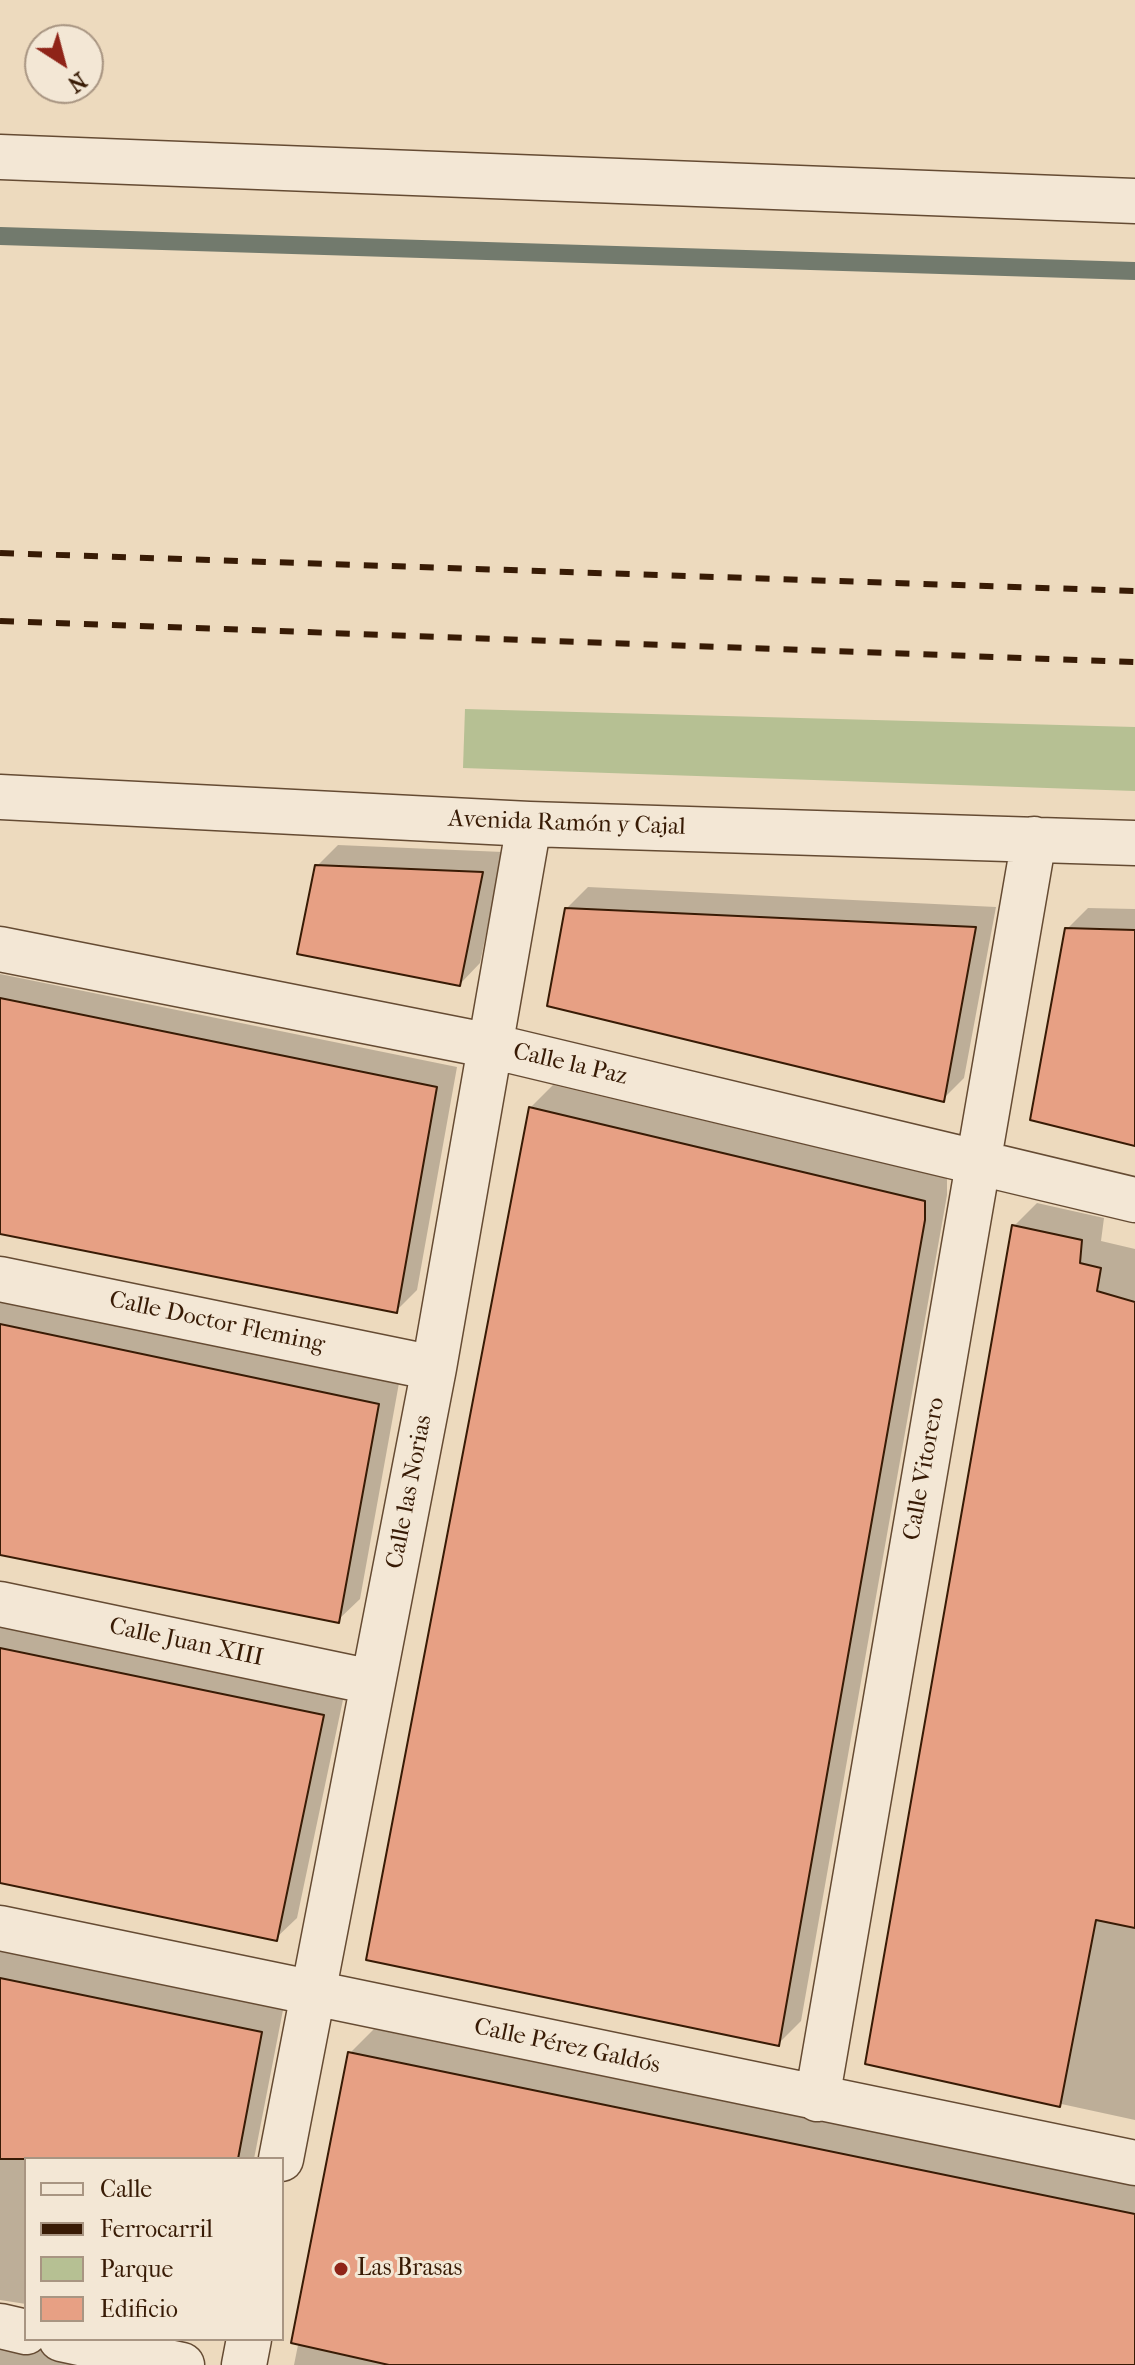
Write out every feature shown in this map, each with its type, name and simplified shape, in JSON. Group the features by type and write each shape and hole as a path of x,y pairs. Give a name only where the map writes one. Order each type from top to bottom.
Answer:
{"street":[{"path":"0,157 1135,201"},
{"name":"Avenida Ramón y Cajal","path":"0,797 529,824 1135,843"},
{"name":"Calle las Norias","path":"281,2157 310,1994 434,1368 529,824"},
{"name":"Calle Vitorero","path":"817,2099 1034,839"},
{"name":"Calle la Paz","path":"0,949 491,1046 1135,1200"},
{"name":"Calle Doctor Fleming","path":"0,1279 434,1368"},
{"name":"Calle Juan XIII","path":"0,1604 372,1682"},
{"name":"Calle Pérez Galdós","path":"0,1928 1135,2163"},
{"path":"0,2326 24,2332"},
{"path":"70,2341 182,2365"},
{"path":"244,2365 249,2341"}],"green space":[{"path":"465,709 1135,727 1135,791 463,768"}],"building":[{"path":"315,865 483,872 460,986 297,954"},
{"path":"565,908 976,927 944,1102 547,1006"},
{"path":"1065,928 1135,930 1135,1146 1030,1120"},
{"path":"0,998 437,1087 397,1313 0,1234"},
{"path":"529,1107 925,1201 925,1220 779,2046 366,1960"},
{"path":"1012,1225 1082,1240 1080,1263 1101,1268 1097,1291 1135,1302 1135,1928 1096,1920 1060,2107 865,2064"},
{"path":"0,1324 379,1404 339,1623 0,1555"},
{"path":"0,1648 324,1715 277,1941 0,1883"},
{"path":"0,1978 262,2032 238,2157 0,2159"},
{"path":"348,2052 1135,2214 1135,2365 389,2365 291,2343"}],"waterway":[{"path":"0,236 1135,271"}],"railway":[{"path":"0,553 1135,591"},
{"path":"0,621 1135,662"}],"place":[{"name":"Las Brasas","path":"341,2269"}]}
